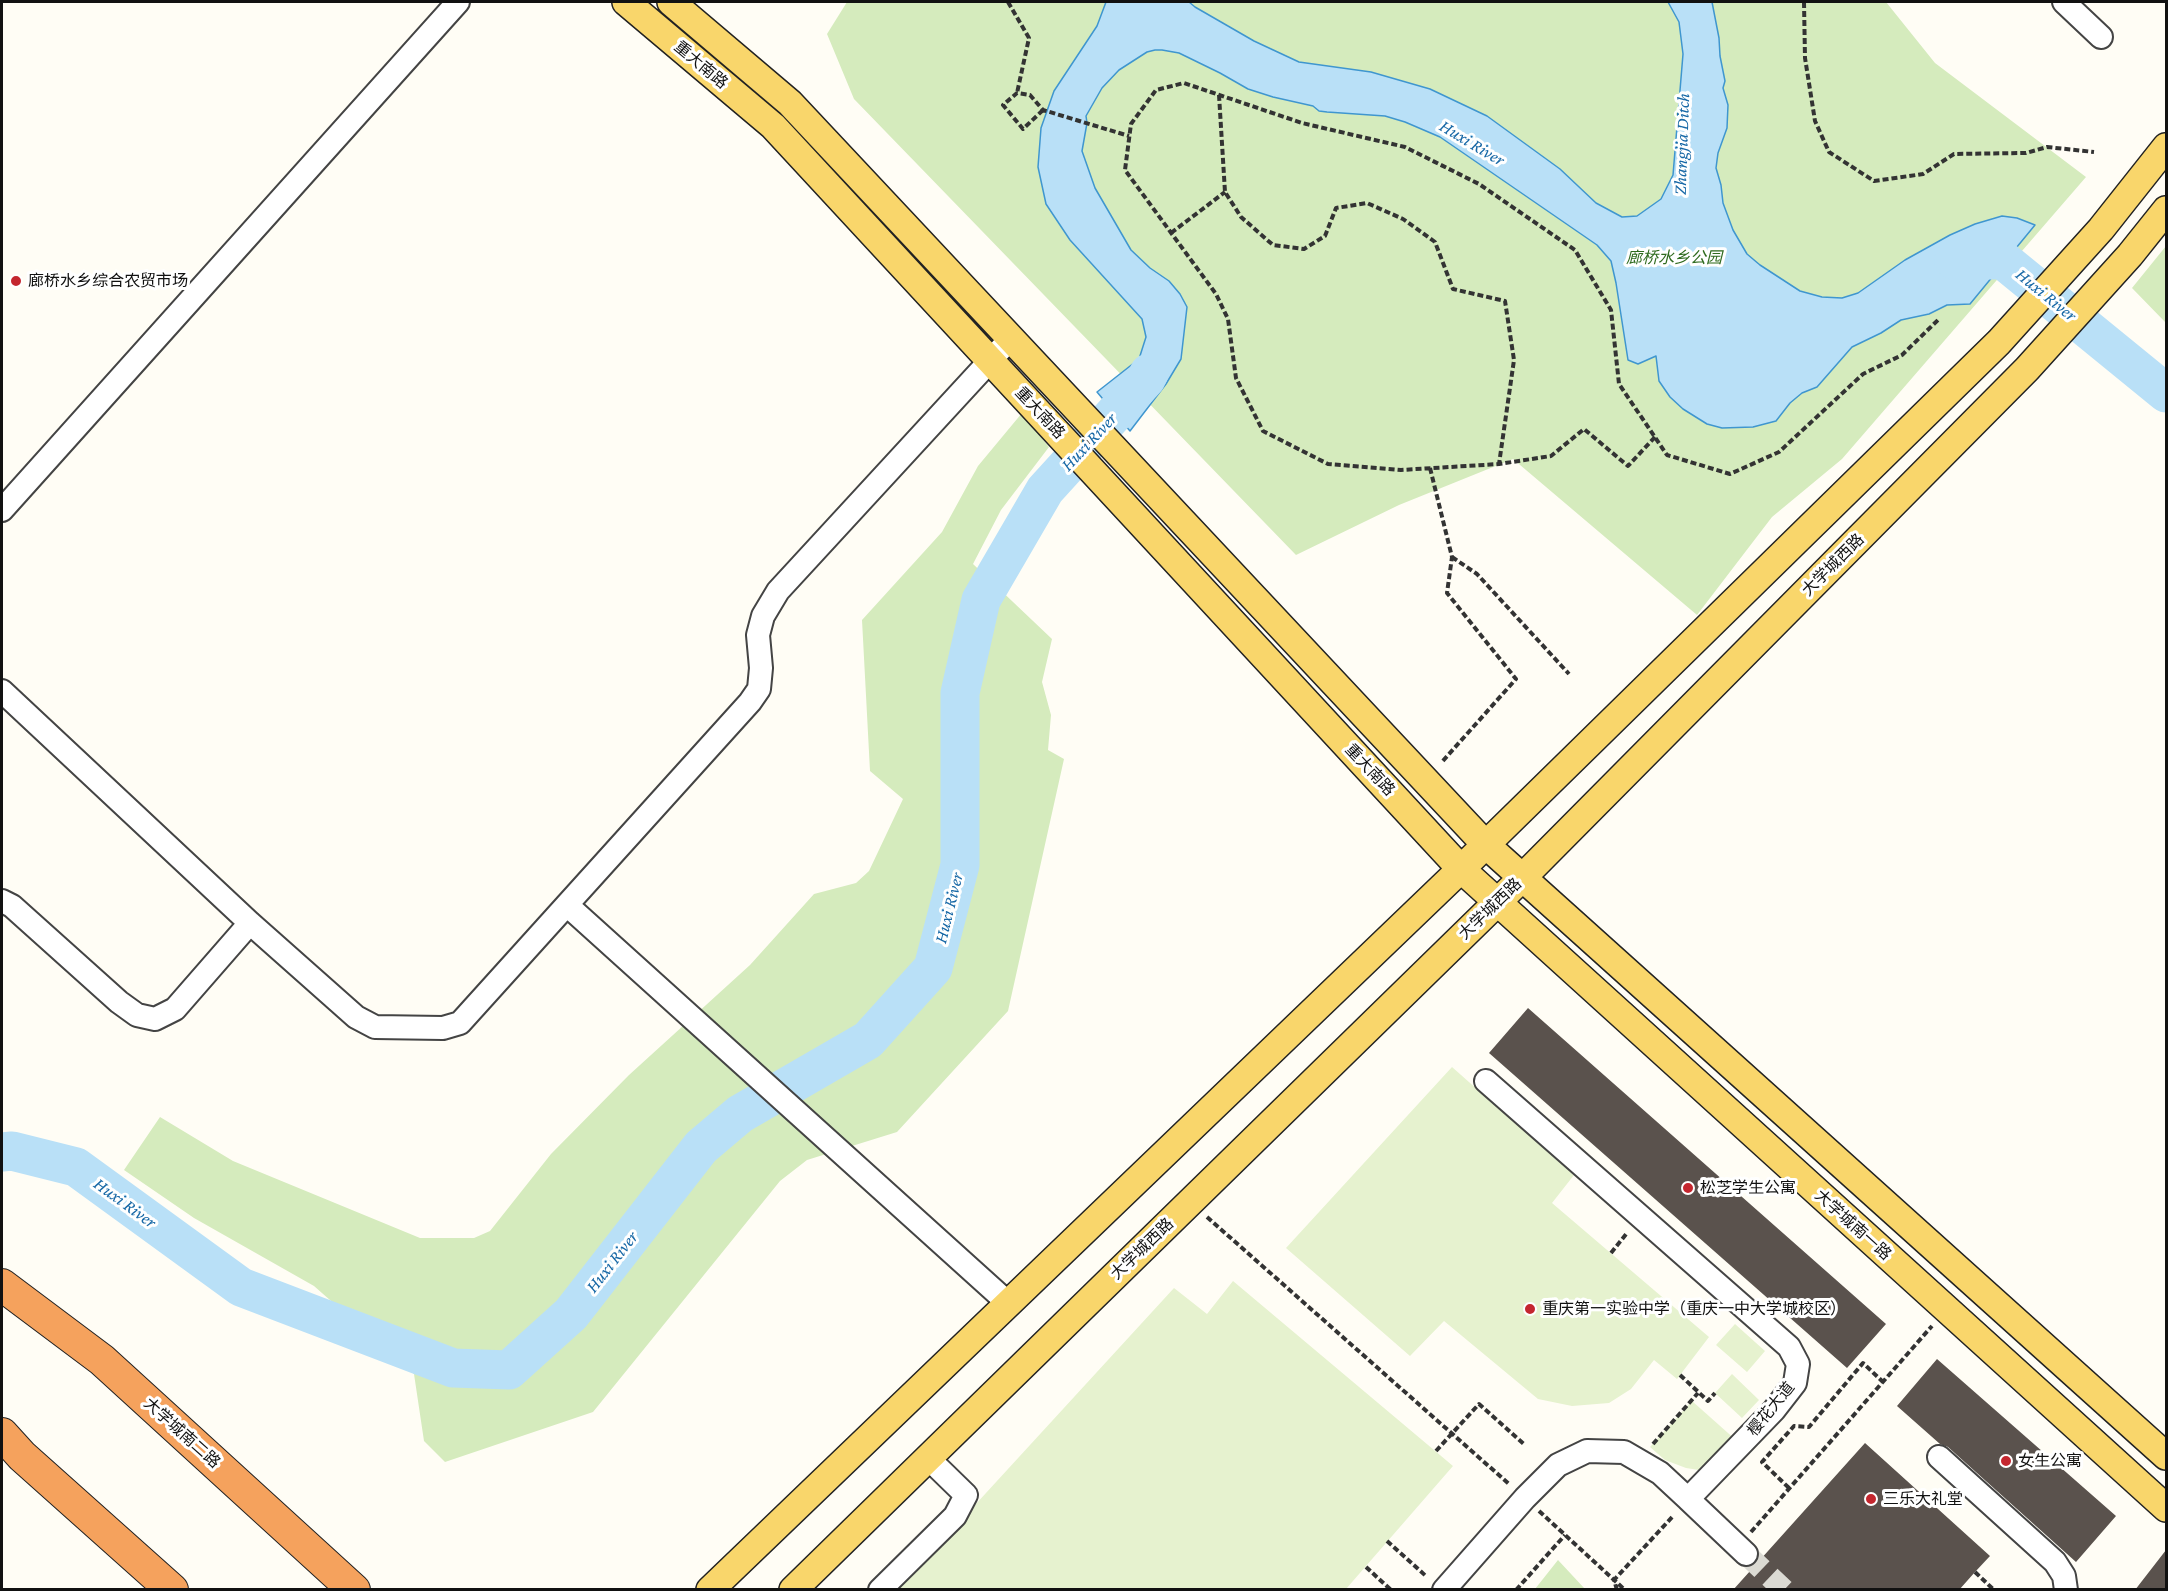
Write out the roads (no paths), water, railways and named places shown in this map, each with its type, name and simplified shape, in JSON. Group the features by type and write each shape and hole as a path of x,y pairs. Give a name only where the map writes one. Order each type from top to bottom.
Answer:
{"highway":[{"name":"大学城南二路","path":"2,1285 102,1360 354,1590"},
{"path":"2,1434 22,1456 172,1590"}],"main road":[{"name":"重大南路","path":"626,2 773,126 1461,869"},
{"name":"重大南路","path":"671,2 790,103 1485,844"},
{"path":"710,1590 1461,869 1999,342 2101,229 2166,147"},
{"name":"大学城西路","path":"793,1590 1521,879 2027,369 2130,255 2166,210"},
{"path":"1485,844 1521,879 2166,1456"},
{"name":"大学城南一路","path":"1461,869 2166,1508"}],"street":[{"path":"2,510 458,2"},
{"path":"2064,2 2102,37"},
{"path":"2,691 250,923 356,1017 375,1028 443,1028 460,1023 750,702 759,689 758,635 763,615 778,591 1011,338"},
{"path":"2,901 12,906 119,1002 137,1015 155,1019 175,1009 250,923"},
{"path":"567,905 1008,1303"},
{"name":"樱花大道","path":"1486,1081 1790,1347 1798,1364 1795,1383 1774,1410 1688,1499"},
{"path":"1439,1586 1558,1466 1587,1451 1624,1452 1660,1473 1742,1550"},
{"path":"1939,1456 2055,1562 2064,1576 2066,1590"},
{"path":"880,1590 955,1516 966,1495 928,1458"}],"water":[{"name":"Zhangjia Ditch","path":"1106,2 1189,2 1254,41 1299,62 1371,72 1430,89 1487,116 1560,169 1596,203 1622,217 1637,216 1661,199 1673,175 1683,54 1679,22 1668,2 1712,2 1725,81 1723,88 1728,105 1727,128 1718,153 1716,168 1723,203 1733,230 1747,254 1760,265 1800,291 1822,297 1842,298 1858,293 1905,260 1975,224 2002,216 2017,218 2035,225 1970,304 1947,305 1929,314 1901,320 1852,347 1817,387 1802,393 1790,403 1776,421 1753,427 1722,428 1707,424 1683,409 1670,397 1659,381 1656,356 1638,364 1628,360 1611,261 1597,245 1440,137 1385,116 1319,111 1313,106 1273,97 1248,89 1179,53 1155,50 1147,52 1119,70 1102,88 1086,116 1082,151 1095,188 1131,250 1150,268 1169,281 1187,307 1181,359 1166,384 1130,431 1097,392 1139,359 1146,337 1142,319 1070,240 1046,204 1038,167 1041,128 1054,91 1097,26"}],"waterway":[{"name":"Huxi River","path":"1954,260 2003,260 2166,393"},
{"name":"Huxi River","path":"2,1152 12,1151 76,1167 241,1287 453,1368 509,1370 571,1314 701,1147 740,1114 868,1040 933,968 960,865 960,693 981,600 1045,490 1149,373"}],"tunnel":[{"path":"1746,1554 1784,1590"}],"place":[{"name":"廊桥水乡综合农贸市场","path":"16,281"},
{"name":"松芝学生公寓","path":"1688,1188"},
{"name":"重庆第一实验中学（重庆一中大学城校区）","path":"1530,1309"},
{"name":"女生公寓","path":"2006,1461"},
{"name":"三乐大礼堂","path":"1871,1499"}],"park label":[{"name":"廊桥水乡公园","path":"1674,258"}]}
